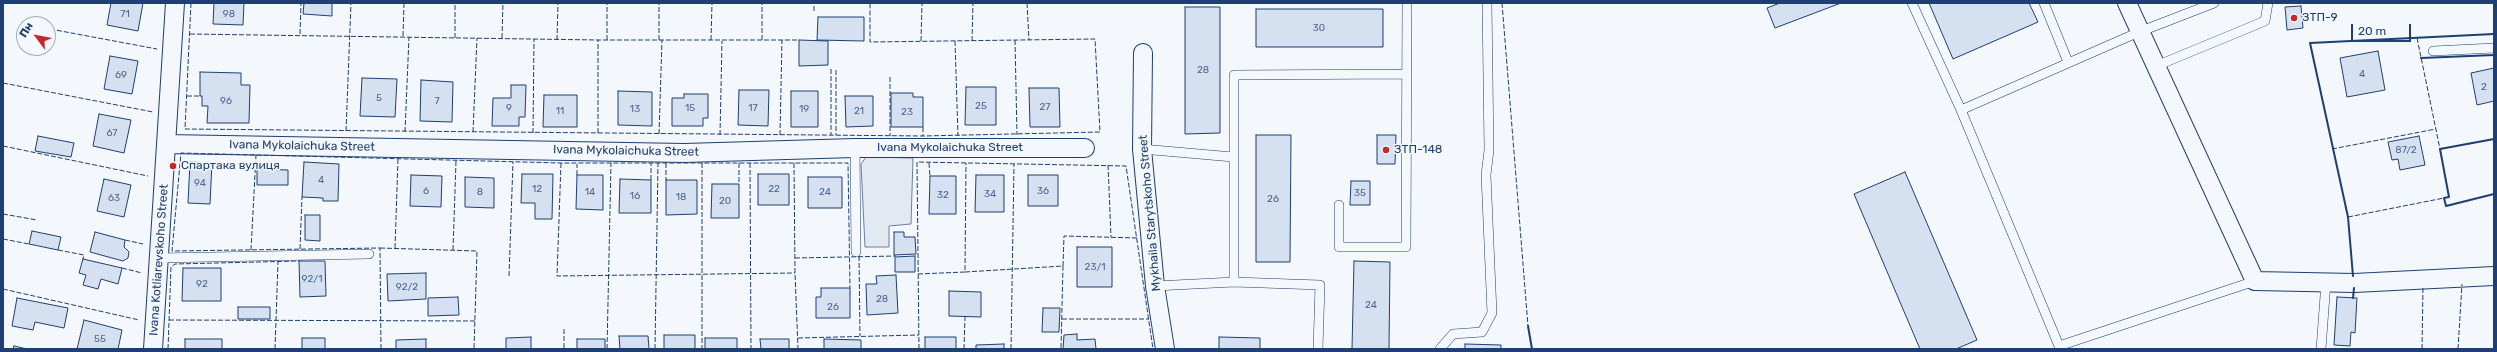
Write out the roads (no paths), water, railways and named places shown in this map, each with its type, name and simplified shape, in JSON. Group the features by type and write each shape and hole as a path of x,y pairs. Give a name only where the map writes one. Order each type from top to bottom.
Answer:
{"street":[{"name":"Ivana Kotliarevskoho Street","path":"153,349 175,3"},
{"path":"2127,3 2139,32 2256,281 2369,282 2494,276"},
{"name":"Mykhaila Starytskoho Street","path":"1143,53 1142,149 1155,286 1165,349"},
{"name":"Ivana Mykolaichuka Street","path":"166,144 684,153 855,148 1085,148"}],"lane":[{"path":"1339,205 1339,247 1406,247 1407,3"},
{"path":"1440,349 1453,334 1482,332 1492,313 1486,174 1489,150 1487,3"},
{"path":"1912,3 1961,110 2059,346 2256,281"},
{"path":"2044,3 2068,62"},
{"path":"1961,110 2068,62 2139,32 2214,3"},
{"path":"2156,66 2265,21 2268,3"},
{"path":"2433,51 2494,48"},
{"path":"1234,282 1234,74 1407,74"},
{"path":"855,148 856,252"},
{"path":"1142,149 1234,157"},
{"path":"158,258 369,254"},
{"path":"1155,286 1234,282 1320,285 1318,349"},
{"path":"2321,349 2326,282"}],"place":[{"name":"ЗТП-9","path":"2294,18"},
{"name":"ЗТП-148","path":"1386,150"},
{"name":"Спартака вулиця","path":"173,166"}]}
